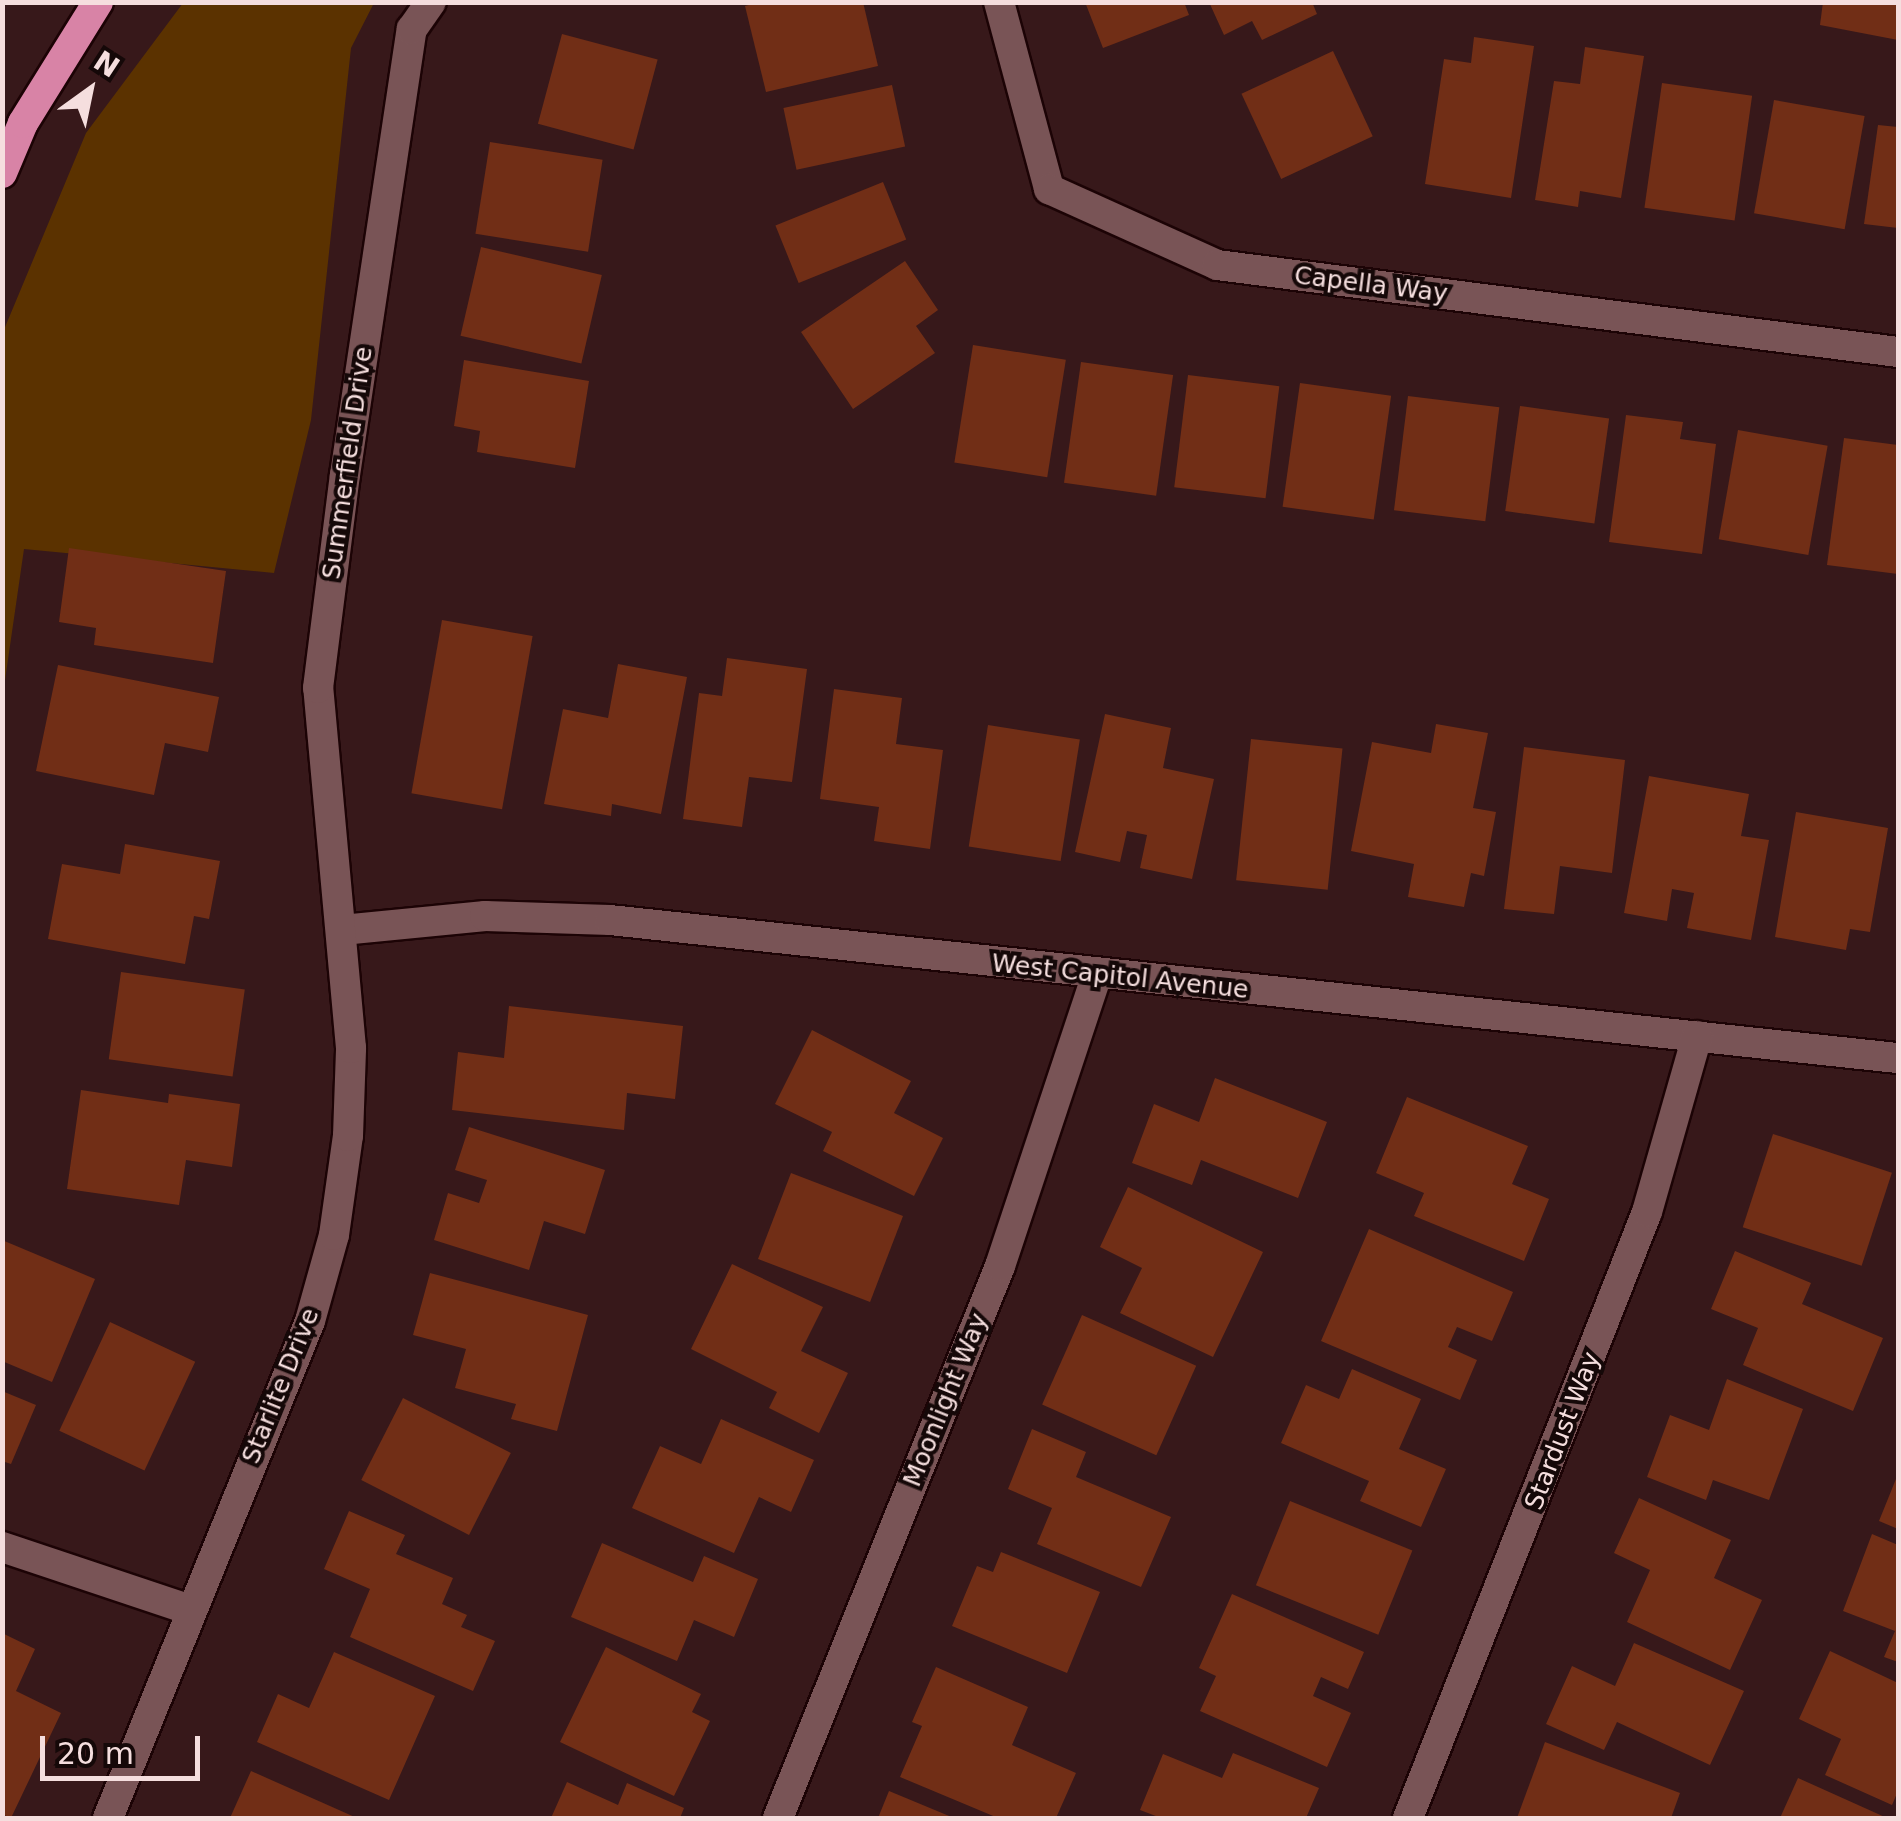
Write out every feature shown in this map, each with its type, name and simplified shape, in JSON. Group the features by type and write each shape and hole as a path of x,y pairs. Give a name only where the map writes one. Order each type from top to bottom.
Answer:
{"highway":[{"path":"2,173 23,123 98,2"}],"street":[{"name":"Summerfield Drive","path":"342,930 318,688 345,475 412,29 431,2"},
{"name":"Capella Way","path":"998,2 1049,189 1218,265 1898,352"},
{"name":"West Capitol Avenue","path":"342,930 485,916 610,920 1898,1058"},
{"name":"Starlite Drive","path":"108,1818 310,1321 334,1235 348,1136 352,1048 342,930"},
{"name":"Moonlight Way","path":"778,1818 1000,1266 1097,975"},
{"name":"Stardust Way","path":"1408,1818 1648,1212 1697,1036"},
{"path":"2,1547 190,1610"}],"shaded area":[{"path":"183,3 374,3 351,48 311,420 274,573 24,549 3,694 3,332 86,133"}],"building":[{"path":"760,2 863,2 878,66 766,92 745,6"},
{"path":"1085,2 1184,2 1189,15 1103,48"},
{"path":"1209,2 1312,2 1317,14 1262,40 1252,21 1224,35"},
{"path":"1823,2 1898,2 1898,40 1820,25"},
{"path":"562,34 658,60 634,149 538,124"},
{"path":"1474,37 1534,46 1511,198 1425,184 1444,59 1471,63"},
{"path":"1585,47 1644,56 1621,198 1580,191 1578,207 1535,200 1554,81 1580,84"},
{"path":"1333,51 1373,136 1281,179 1241,94"},
{"path":"1662,83 1752,96 1735,220 1644,208"},
{"path":"892,85 905,147 797,170 783,108"},
{"path":"1774,100 1865,116 1845,229 1754,213"},
{"path":"1878,125 1898,127 1898,228 1864,224"},
{"path":"490,142 603,160 588,252 475,234"},
{"path":"883,182 906,239 799,283 775,225"},
{"path":"481,247 602,275 581,364 461,336"},
{"path":"905,261 938,310 916,326 935,353 853,409 801,332"},
{"path":"973,345 1066,360 1047,477 954,463"},
{"path":"464,360 589,381 575,468 477,452 480,431 454,426"},
{"path":"1081,362 1173,375 1156,496 1064,483"},
{"path":"1188,375 1279,386 1266,498 1174,487"},
{"path":"1300,383 1391,396 1374,520 1283,507"},
{"path":"1408,396 1499,407 1485,521 1394,510"},
{"path":"1520,406 1609,419 1594,523 1505,511"},
{"path":"1626,415 1683,422 1680,439 1716,444 1702,554 1609,542"},
{"path":"1738,430 1828,446 1808,555 1719,539"},
{"path":"1844,438 1898,445 1898,574 1827,565"},
{"path":"69,548 226,571 213,663 94,645 96,628 59,622"},
{"path":"442,620 533,636 502,809 411,793"},
{"path":"727,658 807,669 792,782 749,777 742,827 683,819 699,693 722,696"},
{"path":"618,664 687,677 661,814 612,804 611,816 544,804 563,709 608,718"},
{"path":"58,665 219,697 208,752 165,743 154,795 36,771"},
{"path":"834,689 902,698 896,744 943,750 930,849 874,841 879,807 820,799"},
{"path":"1105,714 1171,728 1163,768 1214,779 1192,879 1140,868 1147,835 1127,831 1120,862 1075,852"},
{"path":"1436,724 1488,733 1473,808 1496,812 1484,876 1471,873 1464,907 1408,897 1414,864 1351,851 1372,742 1431,753"},
{"path":"988,725 1080,740 1061,861 969,846"},
{"path":"1251,739 1342,749 1328,890 1236,880"},
{"path":"1524,747 1625,760 1612,873 1560,866 1554,914 1504,909"},
{"path":"1649,776 1749,794 1741,836 1769,840 1751,940 1687,928 1694,893 1672,889 1667,921 1624,913"},
{"path":"1796,812 1888,828 1870,932 1850,929 1846,950 1775,937"},
{"path":"125,844 220,861 209,919 194,916 185,964 48,939 62,864 120,874"},
{"path":"121,972 245,989 233,1077 109,1059"},
{"path":"509,1006 683,1026 675,1099 627,1093 624,1130 452,1110 458,1052 504,1058"},
{"path":"812,1030 911,1081 894,1113 943,1138 914,1196 823,1151 832,1132 775,1104"},
{"path":"1215,1078 1327,1122 1298,1198 1201,1160 1192,1185 1132,1163 1154,1104 1199,1122"},
{"path":"81,1090 168,1103 169,1094 240,1104 232,1167 186,1160 179,1205 67,1189"},
{"path":"1407,1097 1528,1146 1512,1184 1549,1199 1524,1261 1414,1216 1424,1193 1376,1173"},
{"path":"469,1127 605,1170 585,1234 544,1221 529,1270 434,1240 448,1193 479,1203 487,1180 455,1170"},
{"path":"1773,1134 1892,1173 1862,1266 1743,1227"},
{"path":"791,1173 903,1216 870,1302 758,1259"},
{"path":"1128,1187 1263,1252 1213,1357 1120,1313 1142,1268 1100,1247"},
{"path":"1369,1229 1513,1292 1492,1341 1457,1327 1448,1347 1477,1360 1460,1400 1321,1341"},
{"path":"2,1240 95,1279 52,1382 2,1361"},
{"path":"1735,1251 1811,1283 1802,1304 1883,1338 1853,1411 1743,1365 1758,1328 1711,1309"},
{"path":"732,1264 823,1307 801,1351 848,1373 819,1433 769,1408 777,1392 691,1349"},
{"path":"430,1273 588,1315 557,1431 511,1419 516,1404 455,1388 466,1349 413,1335"},
{"path":"1082,1315 1196,1366 1156,1455 1042,1405"},
{"path":"110,1322 195,1362 144,1470 59,1431"},
{"path":"1352,1369 1421,1399 1399,1449 1446,1469 1421,1527 1360,1501 1369,1481 1281,1443 1306,1385 1339,1399"},
{"path":"1727,1379 1803,1409 1769,1500 1713,1480 1706,1500 1647,1477 1670,1415 1709,1430"},
{"path":"2,1391 36,1405 11,1464 2,1461"},
{"path":"403,1398 511,1453 469,1535 361,1480"},
{"path":"721,1419 814,1460 791,1512 759,1497 734,1553 632,1508 660,1446 701,1464"},
{"path":"1032,1429 1086,1452 1076,1477 1171,1517 1141,1587 1037,1544 1052,1508 1008,1489"},
{"path":"1898,1474 1898,1529 1879,1521"},
{"path":"1639,1498 1731,1540 1714,1578 1762,1600 1730,1670 1627,1622 1650,1570 1614,1553"},
{"path":"1290,1501 1412,1550 1378,1635 1256,1585"},
{"path":"349,1511 405,1535 396,1554 453,1578 442,1604 467,1615 461,1627 495,1641 473,1691 350,1637 370,1589 324,1569"},
{"path":"1872,1534 1898,1545 1898,1662 1884,1657 1895,1631 1843,1611"},
{"path":"602,1543 693,1582 704,1556 758,1579 734,1637 694,1620 677,1661 571,1617"},
{"path":"1001,1552 1100,1592 1067,1673 952,1626 977,1566 993,1572"},
{"path":"1232,1594 1364,1652 1348,1689 1321,1677 1313,1696 1351,1713 1327,1767 1200,1711 1216,1676 1199,1668"},
{"path":"2,1633 35,1649 16,1691 61,1713 11,1818 2,1814"},
{"path":"1634,1643 1744,1691 1710,1765 1617,1722 1604,1750 1546,1724 1572,1666 1615,1686"},
{"path":"606,1647 701,1694 692,1712 710,1721 674,1796 560,1742"},
{"path":"1830,1651 1898,1683 1898,1791 1892,1805 1825,1775 1841,1739 1799,1719"},
{"path":"334,1652 435,1696 389,1800 257,1742 278,1694 309,1708"},
{"path":"936,1667 1028,1707 1012,1745 1076,1773 1056,1818 998,1818 900,1777 922,1726 912,1722"},
{"path":"1545,1742 1680,1793 1671,1818 1517,1818"},
{"path":"1233,1753 1319,1788 1306,1818 1161,1818 1140,1810 1163,1754 1222,1778"},
{"path":"251,1771 357,1818 230,1818"},
{"path":"1798,1778 1887,1818 1780,1818"},
{"path":"567,1782 618,1805 627,1783 684,1808 680,1818 551,1818"},
{"path":"889,1791 954,1818 878,1818"}]}
